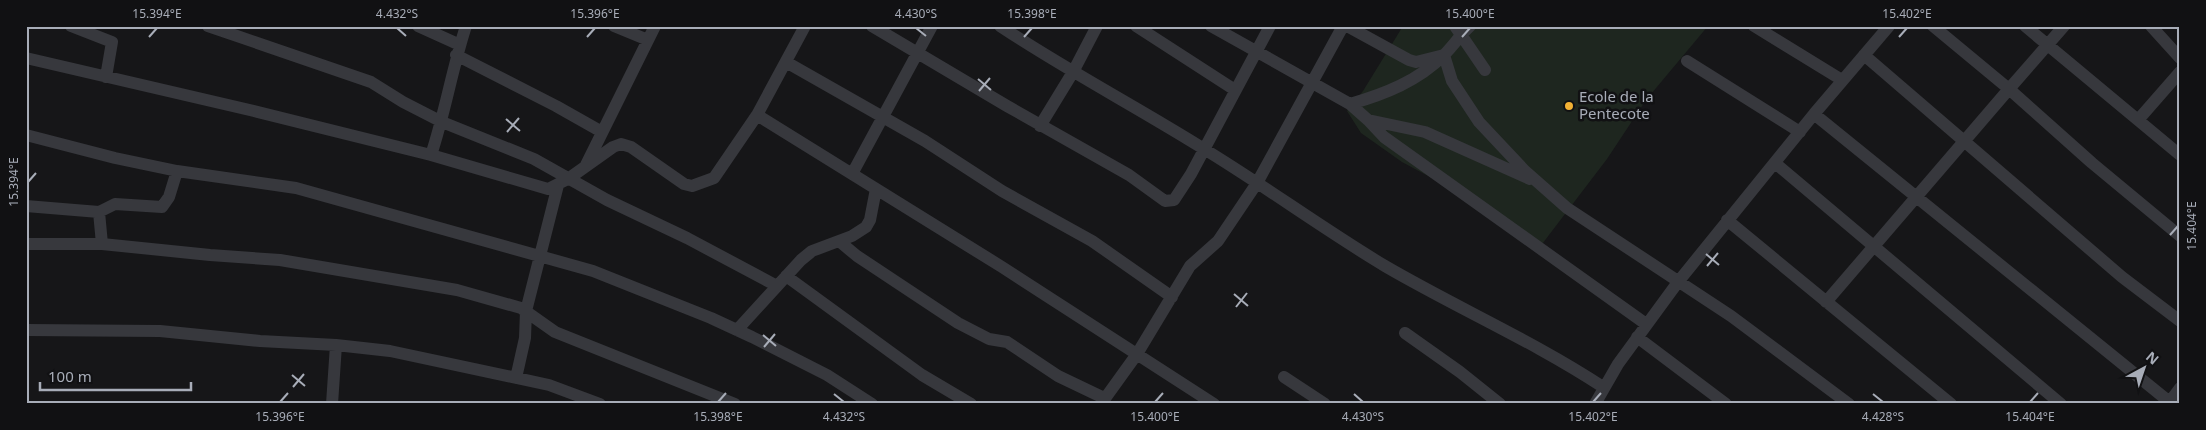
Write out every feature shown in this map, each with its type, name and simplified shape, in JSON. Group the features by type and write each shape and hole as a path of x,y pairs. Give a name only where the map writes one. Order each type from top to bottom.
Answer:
{"street":[{"path":"71,26 112,42 106,77"},
{"path":"418,26 602,132"},
{"path":"431,156 442,122 458,50 466,26"},
{"path":"614,26 648,40"},
{"path":"584,168 656,26"},
{"path":"26,58 431,156 548,189 563,182 613,147 621,144 631,147 684,184 692,186 714,178 757,116 805,26"},
{"path":"872,26 1040,126 1129,175 1165,201 1174,200 1204,149 1270,26"},
{"path":"852,174 932,26"},
{"path":"1000,26 1073,72 1204,149 1384,265 1467,312 1554,356 1603,386"},
{"path":"1040,126 1073,72 1097,26"},
{"path":"1136,26 1235,90"},
{"path":"1211,26 1256,53 1350,104 1384,137 1646,324"},
{"path":"839,241 857,256 958,324 989,338 1007,342 1058,376 1102,401 1137,354 1190,266 1218,241 1258,183 1343,26"},
{"path":"1347,26 1409,60 1416,62 1444,55"},
{"path":"1754,26 1842,80"},
{"path":"1595,404 1603,386 1678,282 1842,80 1889,26"},
{"path":"1933,26 2180,236"},
{"path":"2025,26 2180,155"},
{"path":"1826,302 2008,88 2064,26"},
{"path":"2151,26 2180,58"},
{"path":"216,28 371,82 403,102 442,122 534,160 563,182 687,238 777,286"},
{"path":"1350,104 1386,94 1402,86 1444,55 1462,29 1485,70"},
{"path":"1444,55 1452,81 1465,104 1485,128 1540,184 1587,222 1739,322 1849,404"},
{"path":"1864,55 2122,277 2180,321"},
{"path":"1687,60 1800,132"},
{"path":"786,62 882,119 925,141 1002,191 1092,240 1172,297"},
{"path":"2138,120 2180,72"},
{"path":"1814,114 2169,403 2180,388"},
{"path":"757,116 876,189 1214,404"},
{"path":"1368,120 1425,132 1540,184"},
{"path":"26,135 115,158 177,171 296,188 593,271 736,330 827,375 872,404"},
{"path":"1775,163 1959,316 1997,352 2060,404"},
{"path":"26,206 99,212 116,204 162,207 169,197 177,171"},
{"path":"516,378 525,338 526,311 538,256 563,182"},
{"path":"736,330 812,251 839,241 866,227 870,220 876,189"},
{"path":"99,212 102,244"},
{"path":"1727,220 1951,404"},
{"path":"26,244 102,244 290,261 457,290 526,311 555,332 735,404"},
{"path":"786,276 922,375 971,404"},
{"path":"26,330 160,331 260,341 336,345 418,356 549,385 600,404"},
{"path":"1405,333 1460,372 1500,404"},
{"path":"1637,337 1726,404"},
{"path":"332,404 336,345"},
{"path":"1284,377 1325,404"}],"shaded area":[{"path":"1403,26 1708,26 1646,100 1607,159 1536,252 1443,184 1402,162 1361,133 1347,111 1363,91"}],"place":[{"name":"Ecole de la Pentecote","path":"1569,106"}]}
